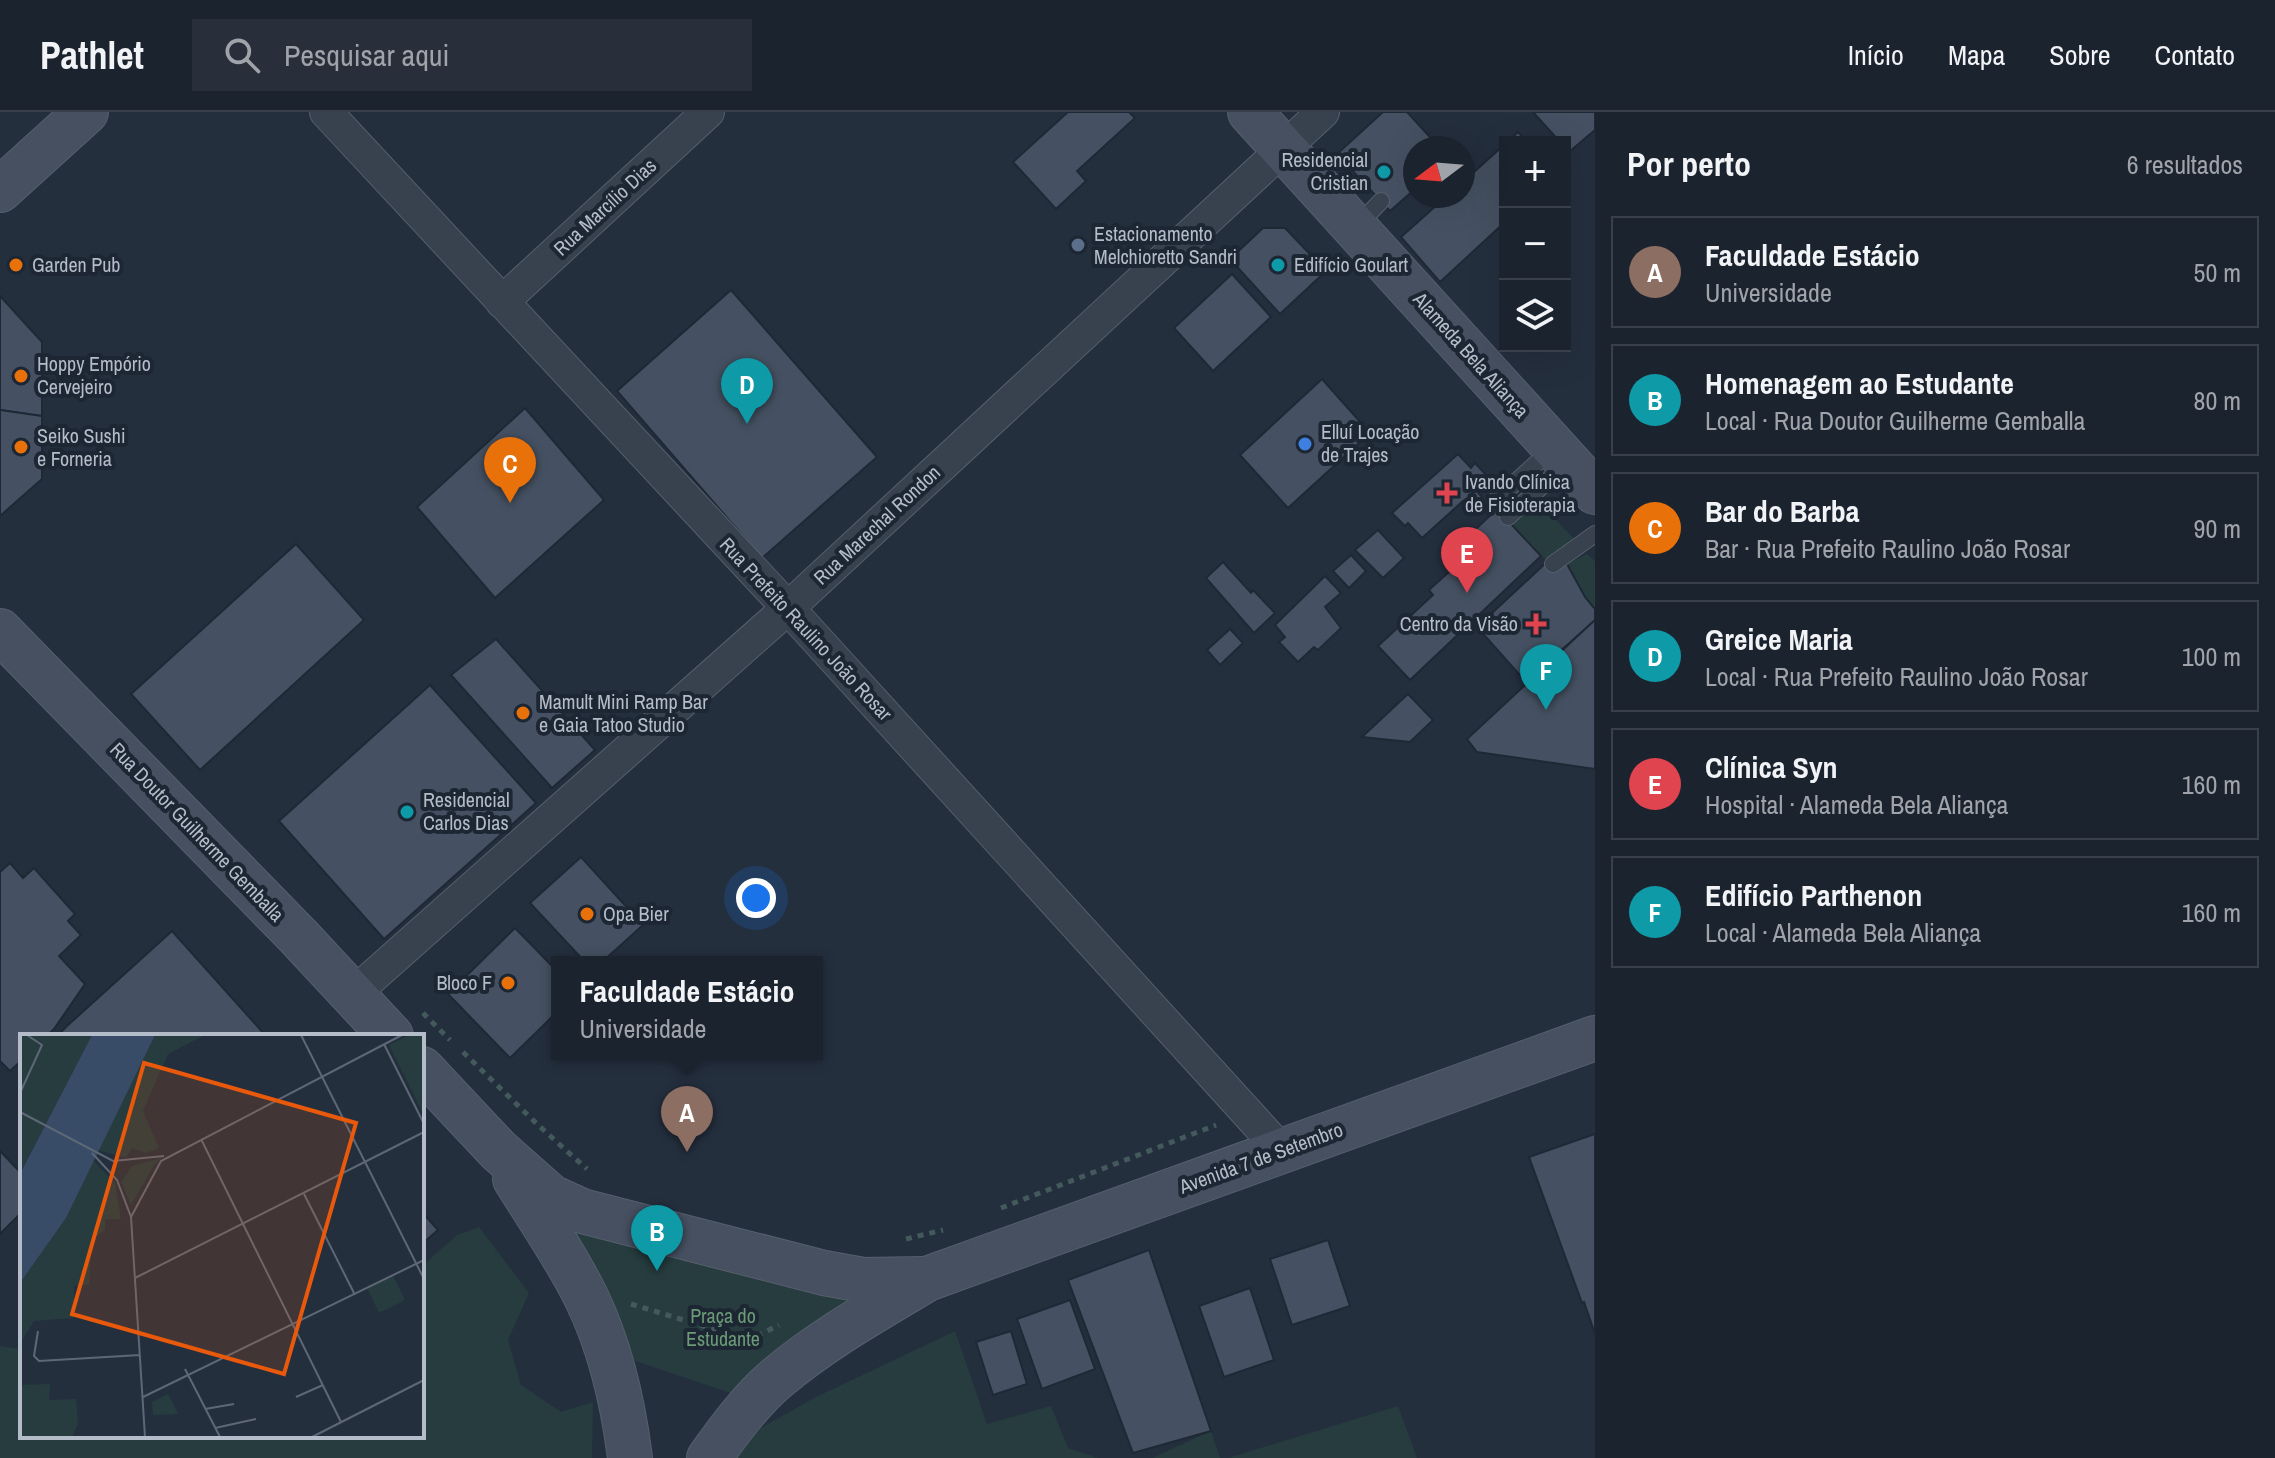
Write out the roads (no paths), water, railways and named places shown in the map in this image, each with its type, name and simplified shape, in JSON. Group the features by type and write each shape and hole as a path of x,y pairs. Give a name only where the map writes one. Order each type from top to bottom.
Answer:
{"street":[{"path":"0,190 86,112"},
{"name":"Rua Prefeito Raulino João Rosar","path":"326,112 788,608 1281,1150"},
{"name":"Rua Marcílio Dias","path":"502,302 708,112"},
{"name":"Alameda Bela Aliança","path":"1250,112 1283,148 1368,215 1572,467"},
{"name":"Rua Marechal Rondon","path":"366,983 788,608 1323,112"},
{"name":"Rua Doutor Guilherme Gemballa","path":"0,631 288,925 366,983 390,1034"},
{"name":"Avenida 7 de Setembro","path":"927,1279 1595,1038"},
{"path":"424,1071 498,1150 551,1197 582,1211 824,1273 863,1280 927,1279"},
{"path":"498,1150 586,1297 609,1354 624,1409 630,1458"},
{"path":"709,1458 735,1423 775,1379 837,1332 927,1279"}],"lane":[{"path":"1494,502 1572,467"},
{"path":"1508,517 1572,467"},
{"path":"1553,564 1595,534"}],"place":[{"name":"Residencial Cristian","path":"1384,172"},
{"name":"Estacionamento Melchioretto Sandri","path":"1078,245"},
{"name":"Garden Pub","path":"16,265"},
{"name":"Edifício Goulart","path":"1278,265"},
{"name":"Hoppy Empório Cervejeiro","path":"21,376"},
{"name":"Greice Maria","path":"747,424"},
{"name":"Elluí Locação de Trajes","path":"1305,444"},
{"name":"Seiko Sushi e Forneria","path":"21,447"},
{"name":"Ivando Clínica de Fisioterapia","path":"1447,493"},
{"name":"Bar do Barba","path":"510,503"},
{"name":"Clínica Syn","path":"1467,593"},
{"name":"Centro da Visão","path":"1536,624"},
{"name":"Edifício Parthenon","path":"1546,710"},
{"name":"Mamult Mini Ramp Bar e Gaia Tatoo Studio","path":"523,713"},
{"name":"Residencial Carlos Dias","path":"407,812"},
{"name":"Opa Bier","path":"587,914"},
{"name":"Bloco F","path":"508,983"},
{"name":"Faculdade Estácio","path":"687,1152"},
{"name":"Homenagem ao Estudante","path":"657,1271"}],"park label":[{"name":"Praça do Estudante","path":"723,1328"}]}
